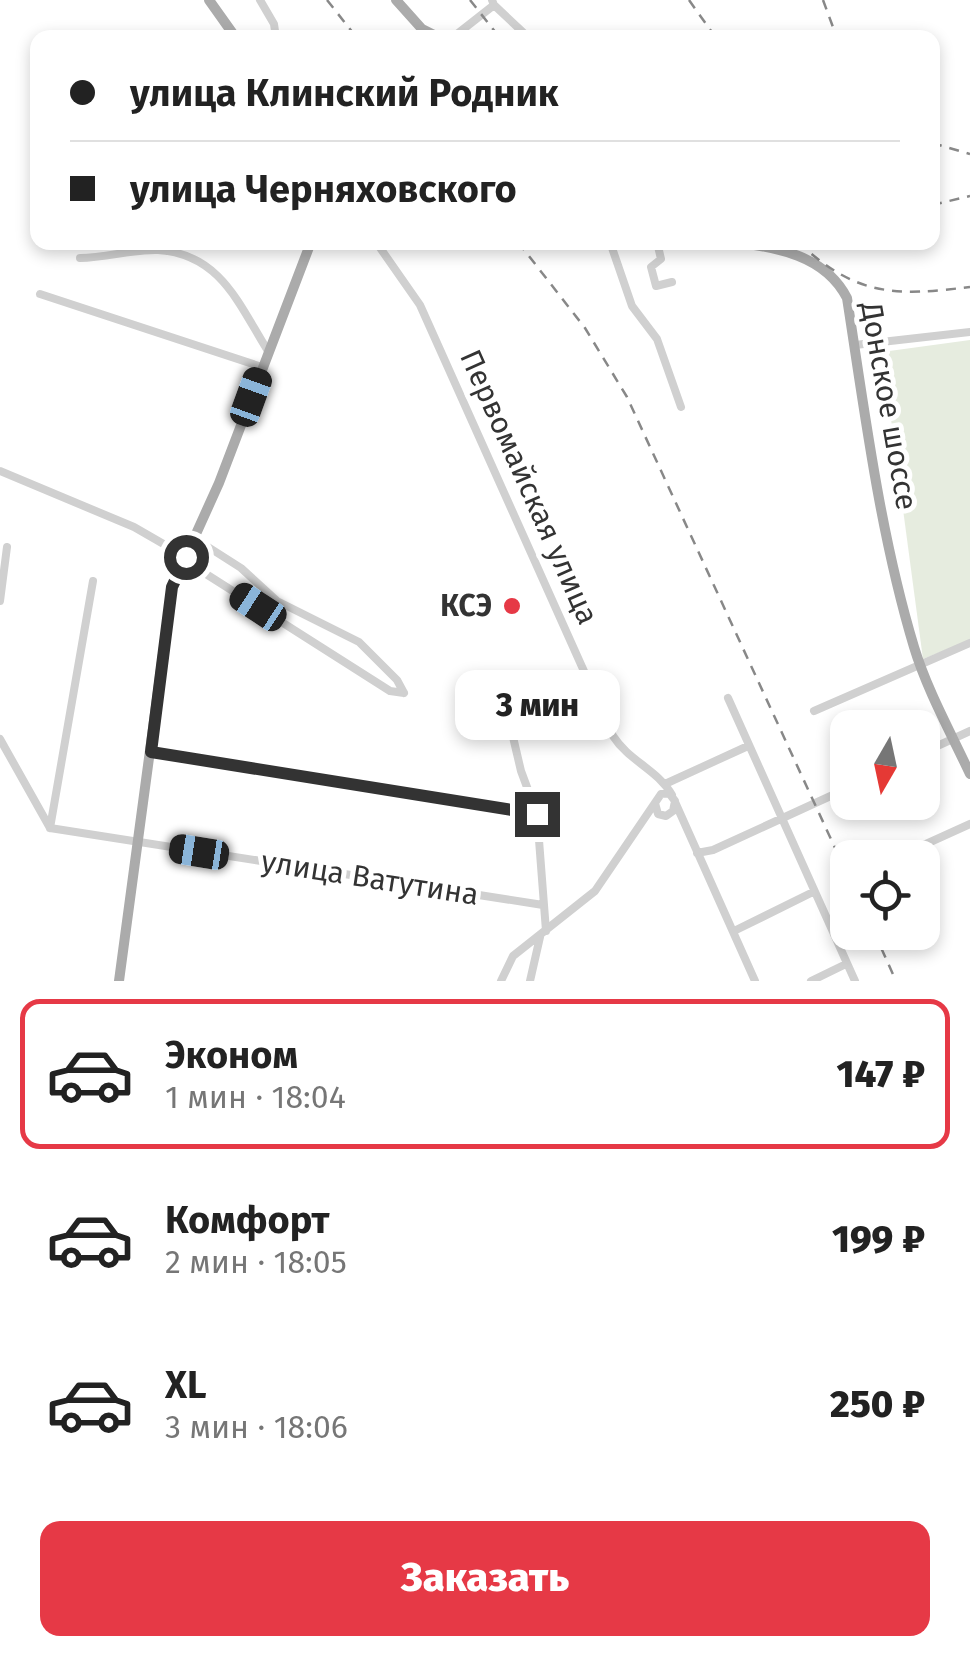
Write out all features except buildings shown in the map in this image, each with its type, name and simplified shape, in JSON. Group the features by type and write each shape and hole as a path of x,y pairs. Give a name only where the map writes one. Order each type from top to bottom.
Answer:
{"main road":[{"path":"208,0 230,30"},
{"path":"396,0 422,30"},
{"path":"119,981 172,587 219,482 308,250"},
{"name":"Донское шоссе","path":"786,250 832,276 847,298 889,544 916,651 970,774"}],"street":[{"path":"260,0 275,30"},
{"path":"461,30 493,2 521,30"},
{"path":"80,258 159,250 200,261 223,278 268,351"},
{"name":"Первомайская улица","path":"382,250 420,305 613,736 623,751 665,784 674,798 755,981"},
{"path":"613,250 632,306 656,340 681,406"},
{"path":"659,250 661,259 651,267 656,286 672,282"},
{"path":"40,294 262,367"},
{"path":"854,345 970,332"},
{"path":"0,471 134,527 390,691 404,693 398,680 358,642 277,601 241,568 194,538"},
{"path":"0,601 7,547"},
{"path":"50,828 93,581"},
{"path":"814,711 970,643"},
{"path":"728,698 855,981"},
{"path":"940,745 970,731"},
{"path":"513,737 537,814 544,932 535,950 530,981"},
{"path":"0,739 50,828"},
{"path":"665,784 748,746"},
{"path":"151,752 537,814"},
{"path":"647,770 660,784 654,808 676,820 687,832"},
{"path":"501,981 513,956 595,891 656,801 664,793 674,798 673,811 640,827"},
{"path":"697,853 713,850 830,796"},
{"path":"935,840 970,824"},
{"name":"улица Ватутина","path":"50,828 543,904"},
{"path":"734,931 814,892"},
{"path":"513,956 535,950"},
{"path":"811,981 846,964"}],"shaded area":[{"path":"970,340 970,640 923,659 882,352"}],"railway":[{"path":"327,0 351,30"},
{"path":"470,0 494,30"},
{"path":"689,0 710,30"},
{"path":"823,0 834,30"},
{"path":"940,145 970,154"},
{"path":"940,203 970,196"},
{"path":"524,250 585,328 627,397 831,840"},
{"path":"807,250 839,274 878,288 920,292 970,287"},
{"path":"882,950 896,981"}],"place":[{"name":"КСЭ","path":"512,606"}],"route":[{"path":"186,557 172,587 151,752 537,814"}]}
